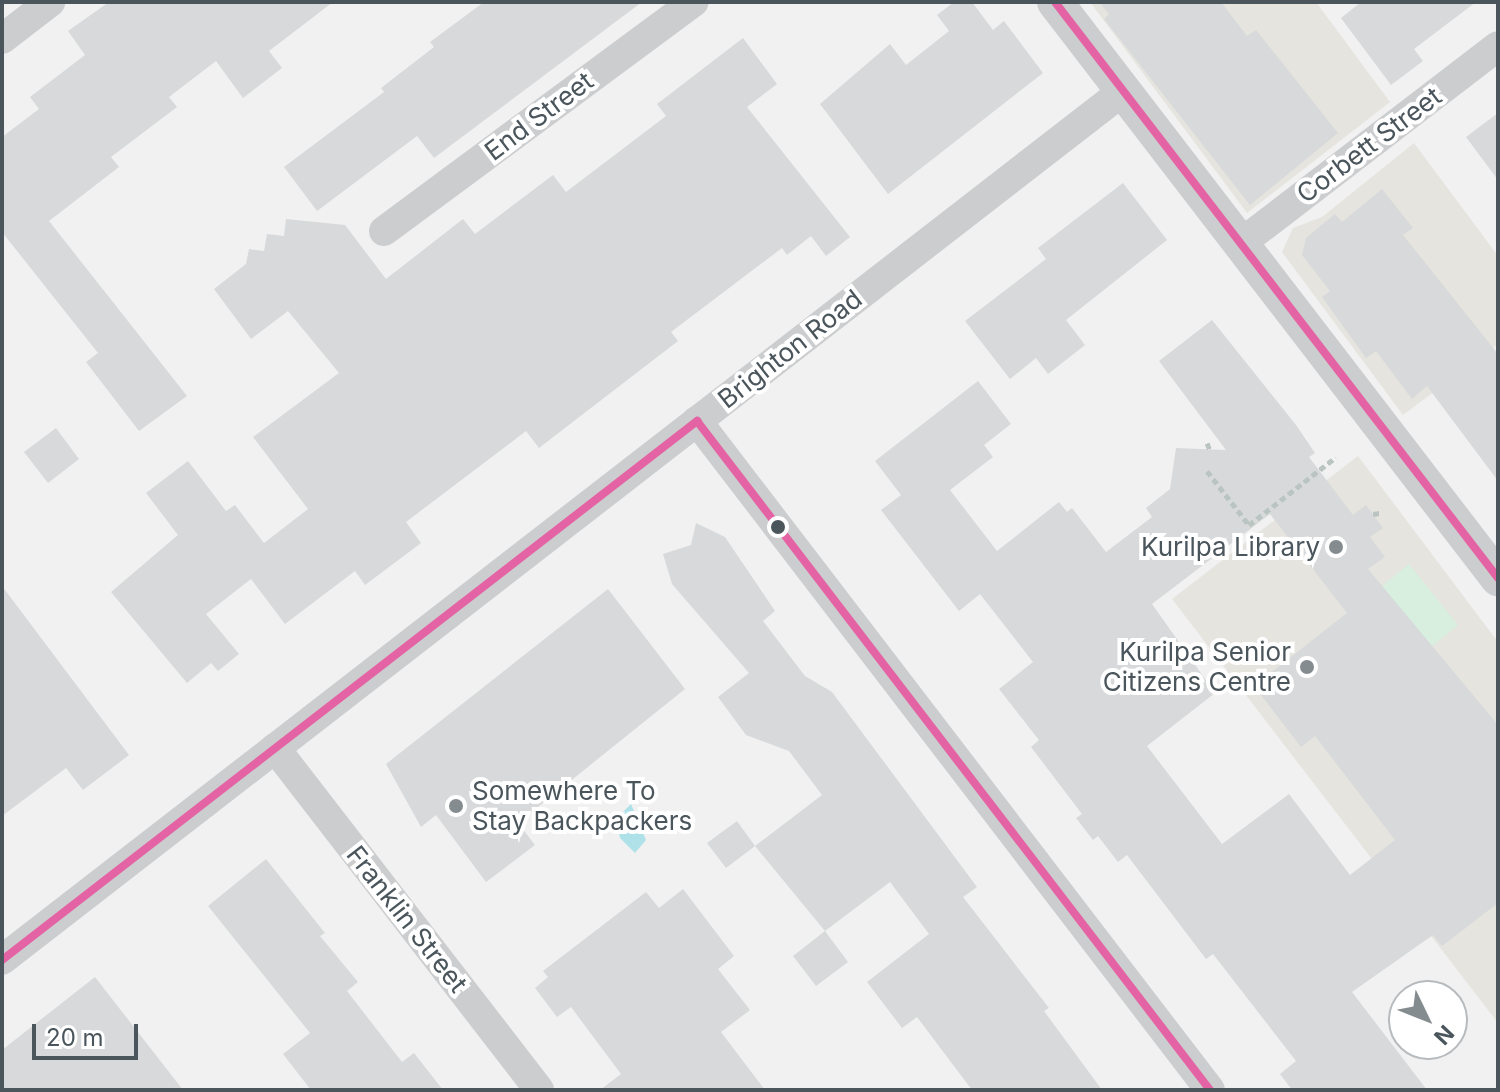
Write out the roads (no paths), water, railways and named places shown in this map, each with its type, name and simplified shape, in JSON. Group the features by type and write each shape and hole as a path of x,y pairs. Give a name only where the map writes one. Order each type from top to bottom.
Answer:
{"street":[{"path":"2,39 50,2"},
{"name":"End Street","path":"384,231 693,2"},
{"path":"1055,2 1498,578"},
{"name":"Corbett Street","path":"1240,244 1498,46"},
{"name":"Brighton Road","path":"2,960 1123,91"},
{"path":"697,421 1210,1090"},
{"name":"Franklin Street","path":"275,748 539,1090"}],"water":[{"path":"631,804 646,840 635,853 620,838 616,819"}],"place":[{"name":"Kurilpa Library","path":"1336,547"},
{"name":"Kurilpa Senior Citizens Centre","path":"1307,667"},
{"name":"Somewhere To Stay Backpackers","path":"456,806"}]}
